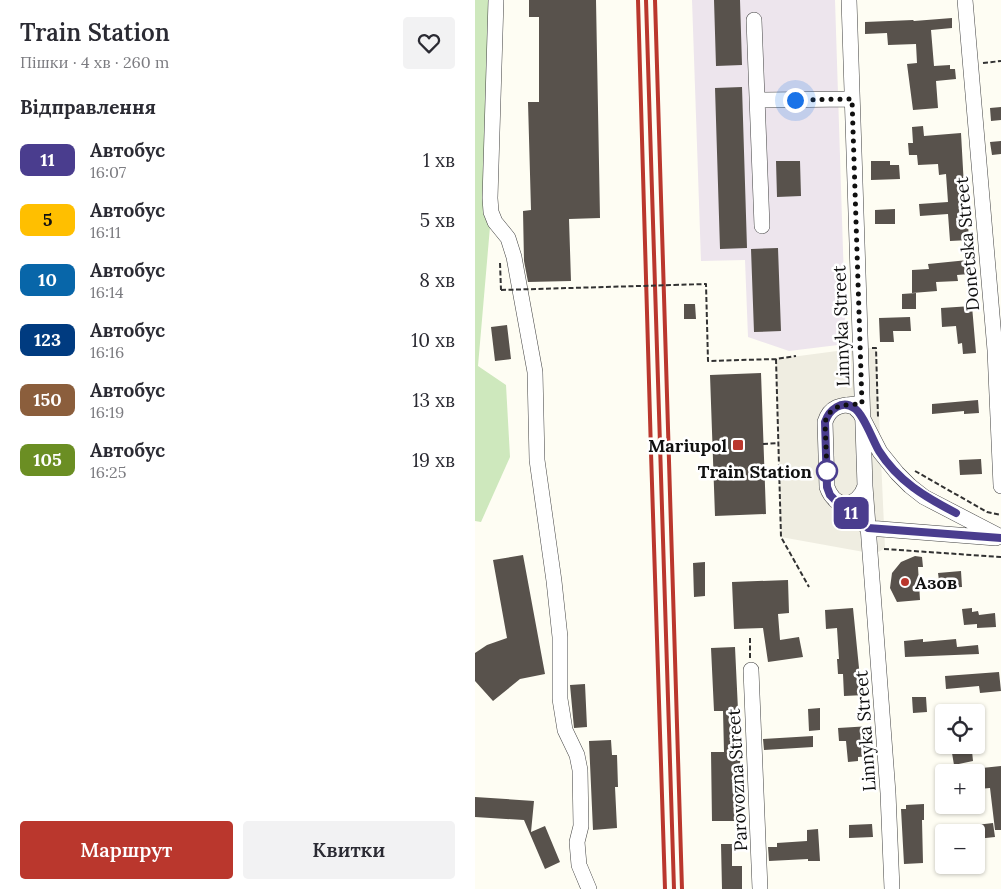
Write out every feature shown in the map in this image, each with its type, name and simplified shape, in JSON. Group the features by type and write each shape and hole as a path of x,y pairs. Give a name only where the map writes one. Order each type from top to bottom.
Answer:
{"street":[{"path":"496,0 491,212 495,222 507,238 514,258 535,372 537,460 560,637 560,699 565,730 577,755 580,770 581,826 577,842 579,865 589,889"},
{"name":"Linnyka Street","path":"849,0 862,404 870,421 865,486 888,793 892,889"},
{"name":"Donetska Street","path":"965,0 995,350 1001,486"},
{"path":"754,20 762,226"},
{"path":"757,100 852,99"},
{"path":"862,404 838,406 827,415 825,422 827,487 830,495 835,500 868,528 1001,537"},
{"path":"846,405 854,407 870,421 880,452 909,486 924,497 1001,537"},
{"path":"835,500 843,503 851,503 858,500 865,486"},
{"name":"Parovozna Street","path":"751,670 760,889"}],"path":[{"path":"971,64 1001,61"},
{"path":"500,258 501,290 706,284 708,361 776,359 795,356"},
{"path":"870,421 876,348"},
{"path":"776,359 781,537 809,587"},
{"path":"763,444 779,443"},
{"path":"913,470 987,512 1001,516"},
{"path":"885,548 1001,557"},
{"path":"749,638 751,670"}],"shaded area":[{"path":"692,0 835,0 846,344 789,351 748,337 745,260 701,261"},
{"path":"860,348 876,348 885,548 875,554 781,537 776,359"}],"green space":[{"path":"475,0 499,0 493,192 478,366 506,385 510,457 481,522 475,521"}],"building":[{"path":"529,0 596,0 600,218 569,219 571,281 528,282 524,261 523,211 531,210 528,102 539,102 539,17 529,17"},
{"path":"714,0 740,0 742,65 716,66"},
{"path":"952,18 952,28 931,30 934,66 950,65 950,69 955,69 956,79 936,81 938,108 913,110 907,64 917,63 916,44 888,45 887,33 865,34 865,22"},
{"path":"742,87 747,248 720,249 715,88"},
{"path":"1001,107 1001,120 991,121 990,108"},
{"path":"923,126 924,136 961,133 964,226 968,225 969,240 950,241 948,214 920,216 919,204 948,202 946,174 939,175 938,164 918,165 917,155 909,155 908,143 913,143 912,127"},
{"path":"1001,141 1001,154 992,155 990,142"},
{"path":"776,161 800,161 801,196 777,197"},
{"path":"871,161 890,161 890,165 899,165 900,179 871,180"},
{"path":"895,209 895,224 875,224 875,210"},
{"path":"778,248 781,331 754,332 751,249"},
{"path":"968,260 969,274 957,275 958,281 936,282 937,291 912,293 912,270 929,269 928,264"},
{"path":"916,293 916,309 902,309 902,294"},
{"path":"684,304 695,304 696,319 684,319"},
{"path":"972,306 976,353 963,354 962,343 958,344 956,326 942,327 941,308"},
{"path":"910,317 911,331 893,331 894,342 880,342 879,318"},
{"path":"507,325 511,359 495,361 491,327"},
{"path":"761,373 766,514 715,516 710,375"},
{"path":"978,400 979,413 964,414 964,411 932,414 932,404"},
{"path":"981,459 982,474 960,475 959,460"},
{"path":"523,555 545,674 520,679 493,701 475,681 475,653 487,645 507,638 493,560"},
{"path":"915,556 922,557 923,567 918,567 920,600 897,602 890,588 892,573 901,562"},
{"path":"705,562 705,596 694,597 693,563"},
{"path":"961,571 962,587 940,588 938,573"},
{"path":"788,580 789,613 778,614 780,640 799,637 803,657 768,662 763,628 734,629 732,582"},
{"path":"853,608 860,678 863,678 865,695 844,696 843,674 838,674 837,628 826,629 825,610"},
{"path":"972,608 972,612 978,611 979,615 995,613 996,627 977,628 977,624 964,625 962,609"},
{"path":"923,639 923,642 956,639 957,647 978,645 979,654 905,657 904,641"},
{"path":"735,647 741,821 712,821 711,752 724,752 723,711 714,711 711,648"},
{"path":"999,672 1001,691 980,693 979,686 946,689 945,676"},
{"path":"585,684 587,727 574,728 570,685"},
{"path":"912,697 926,697 927,712 913,713"},
{"path":"820,708 820,730 809,731 808,709"},
{"path":"871,726 872,756 858,757 858,761 848,762 846,741 839,741 838,728"},
{"path":"813,736 813,747 764,750 763,739"},
{"path":"611,740 612,755 617,755 618,787 615,787 617,828 593,830 589,741"},
{"path":"952,754 972,754 973,761 954,764"},
{"path":"1001,766 1001,830 995,830 990,788 985,788 985,768"},
{"path":"475,797 534,801 531,832 545,826 560,862 545,869 524,820 475,817"},
{"path":"924,804 924,820 922,820 923,863 904,864 901,809 906,809 906,805"},
{"path":"993,823 995,837 985,838 984,824"},
{"path":"872,824 873,837 849,838 849,825"},
{"path":"818,829 820,861 808,861 808,859 769,861 768,847 777,847 777,843 807,841 807,830"},
{"path":"721,844 732,844 732,866 742,866 742,889 722,889"}],"railway":[{"path":"638,0 665,889"},
{"path":"646,0 674,889"},
{"path":"655,0 682,889"}],"bus line":[{"name":"11","path":"956,513 924,497 909,486 880,452 860,413 854,407 838,406 827,415 825,422 827,487 830,495 835,500 868,528 1001,538"}],"place":[{"name":"Mariupol","path":"738,445"},
{"name":"Train Station","path":"827,471"},
{"name":"Азов","path":"905,582"}],"route":[{"path":"795,100 852,99 862,404 838,406 827,415 825,422 827,471"}]}
